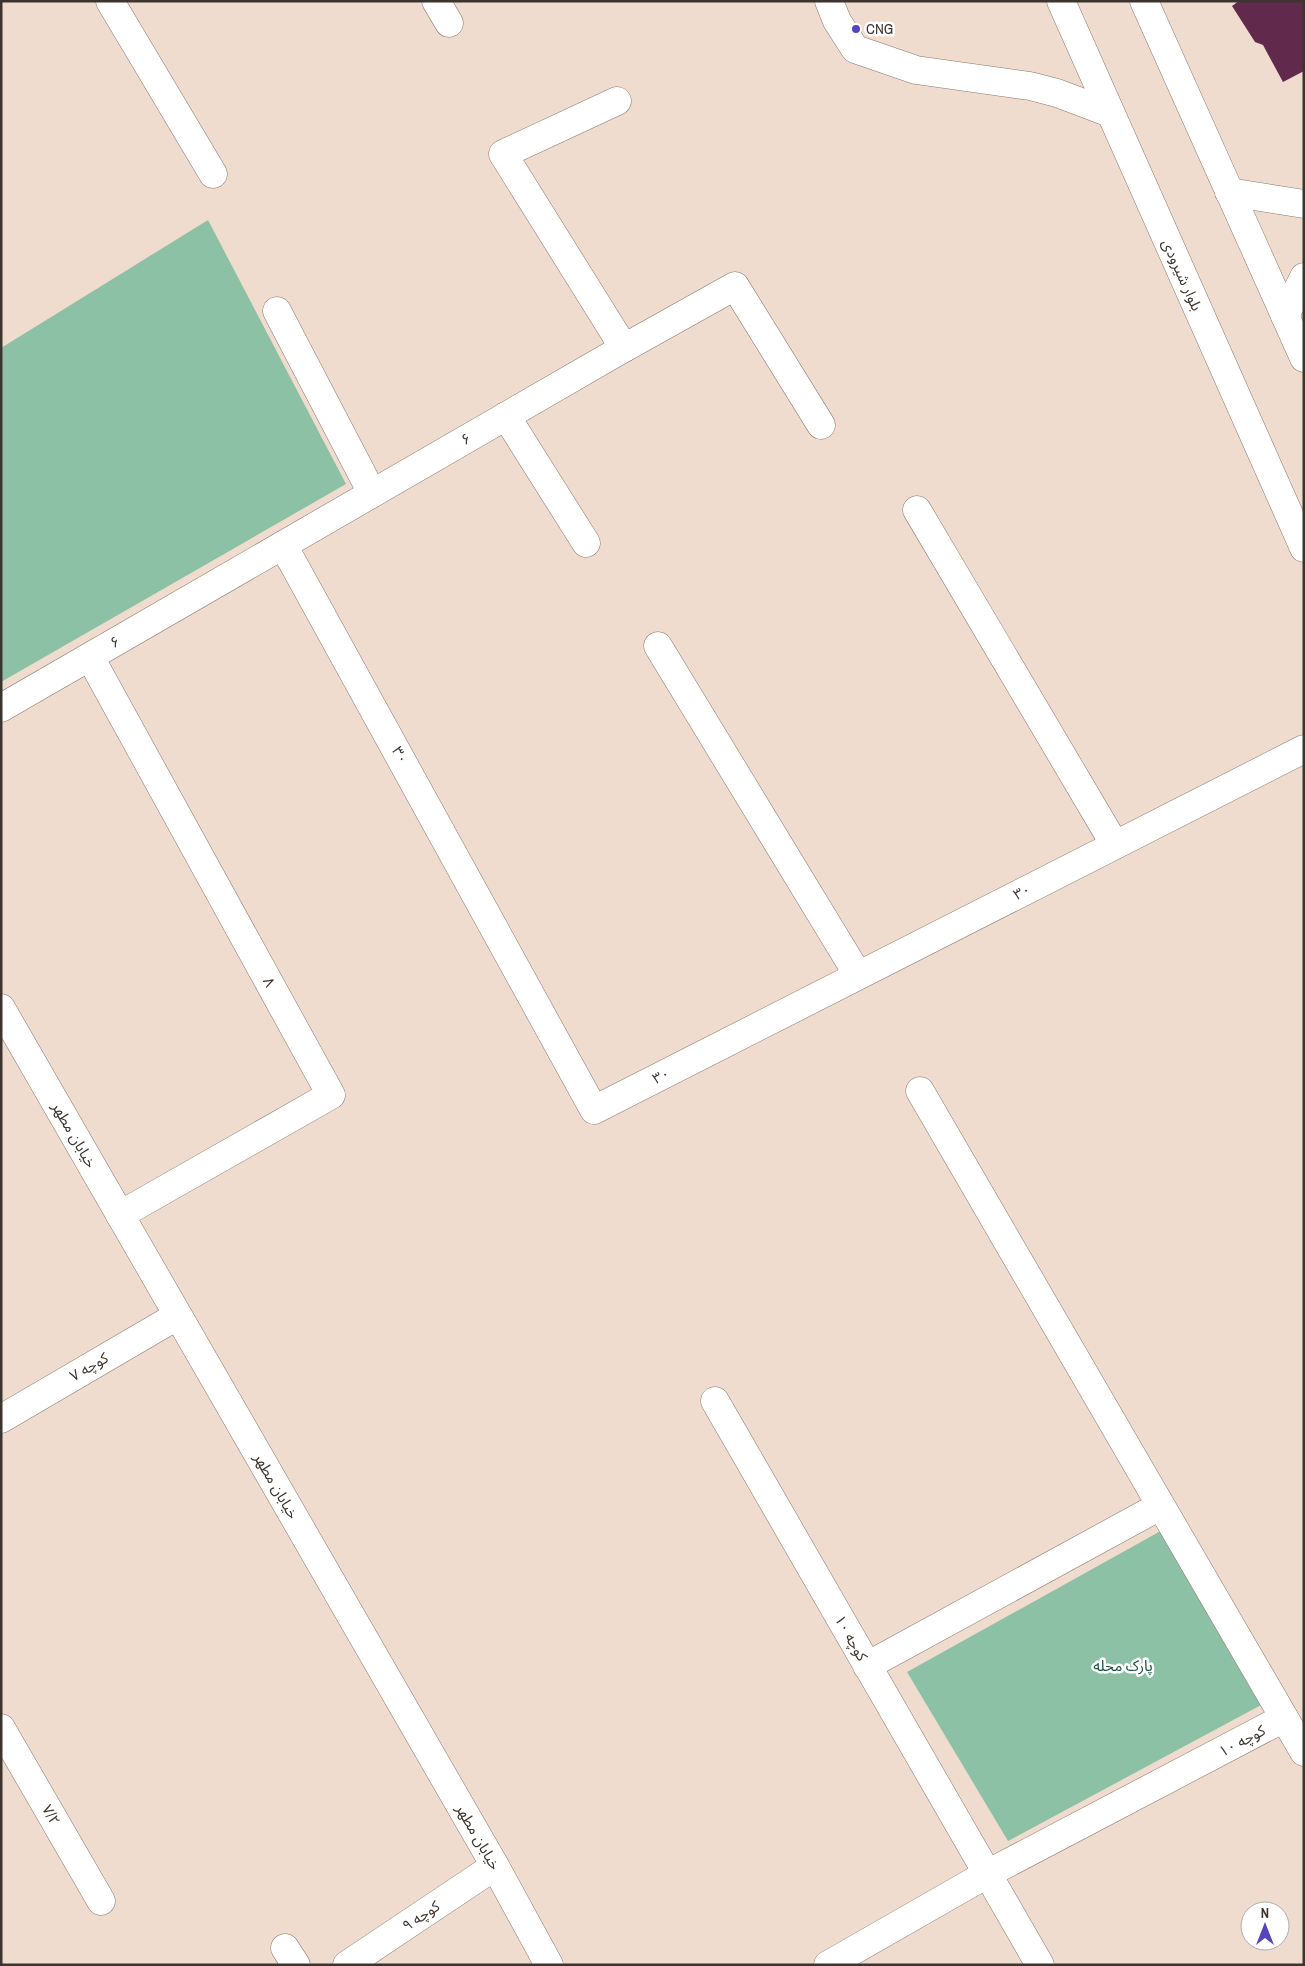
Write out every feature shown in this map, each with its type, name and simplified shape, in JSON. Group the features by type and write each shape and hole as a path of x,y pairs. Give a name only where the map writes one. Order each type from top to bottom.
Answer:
{"street":[{"path":"110,1 213,174"},
{"path":"829,1 837,21 854,48 916,70 1030,86 1057,93 1110,113"},
{"name":"بلوار شیرودی","path":"1061,1 1304,548"},
{"path":"1144,1 1304,358"},
{"path":"617,101 503,154 624,348"},
{"path":"1229,192 1304,204"},
{"path":"1285,316 1304,277"},
{"name":"۶","path":"1,708 624,348 735,286 821,425"},
{"path":"277,311 372,493"},
{"path":"506,416 586,543"},
{"path":"917,510 1115,845"},
{"name":"۳۰","path":"283,545 594,1110 1304,749"},
{"path":"658,646 858,976"},
{"name":"۸","path":"90,657 331,1096 120,1215"},
{"name":"خیابان مطهر","path":"1,1008 495,1866 544,1962"},
{"path":"920,1090 1304,1752"},
{"name":"کوچه ۷","path":"1,1419 177,1316"},
{"name":"کوچه ۱۰","path":"715,1401 987,1874"},
{"path":"867,1666 1160,1506"},
{"name":"کوچه ۱۰","path":"828,1965 987,1874 1284,1718"},
{"name":"۷/۲","path":"1,1728 101,1901"},
{"name":"کوچه ۹","path":"347,1965 495,1866"},
{"path":"987,1874 1040,1965"}],"green space":[{"path":"208,220 346,484 1,682 1,348"},
{"name":"پارک محله","path":"1166,1528 1263,1704 1008,1841 907,1672"}],"building":[{"path":"1239,1 1304,1 1304,71 1283,82 1263,45 1255,42 1232,6"}],"place":[{"name":"CNG","path":"856,29"}]}
